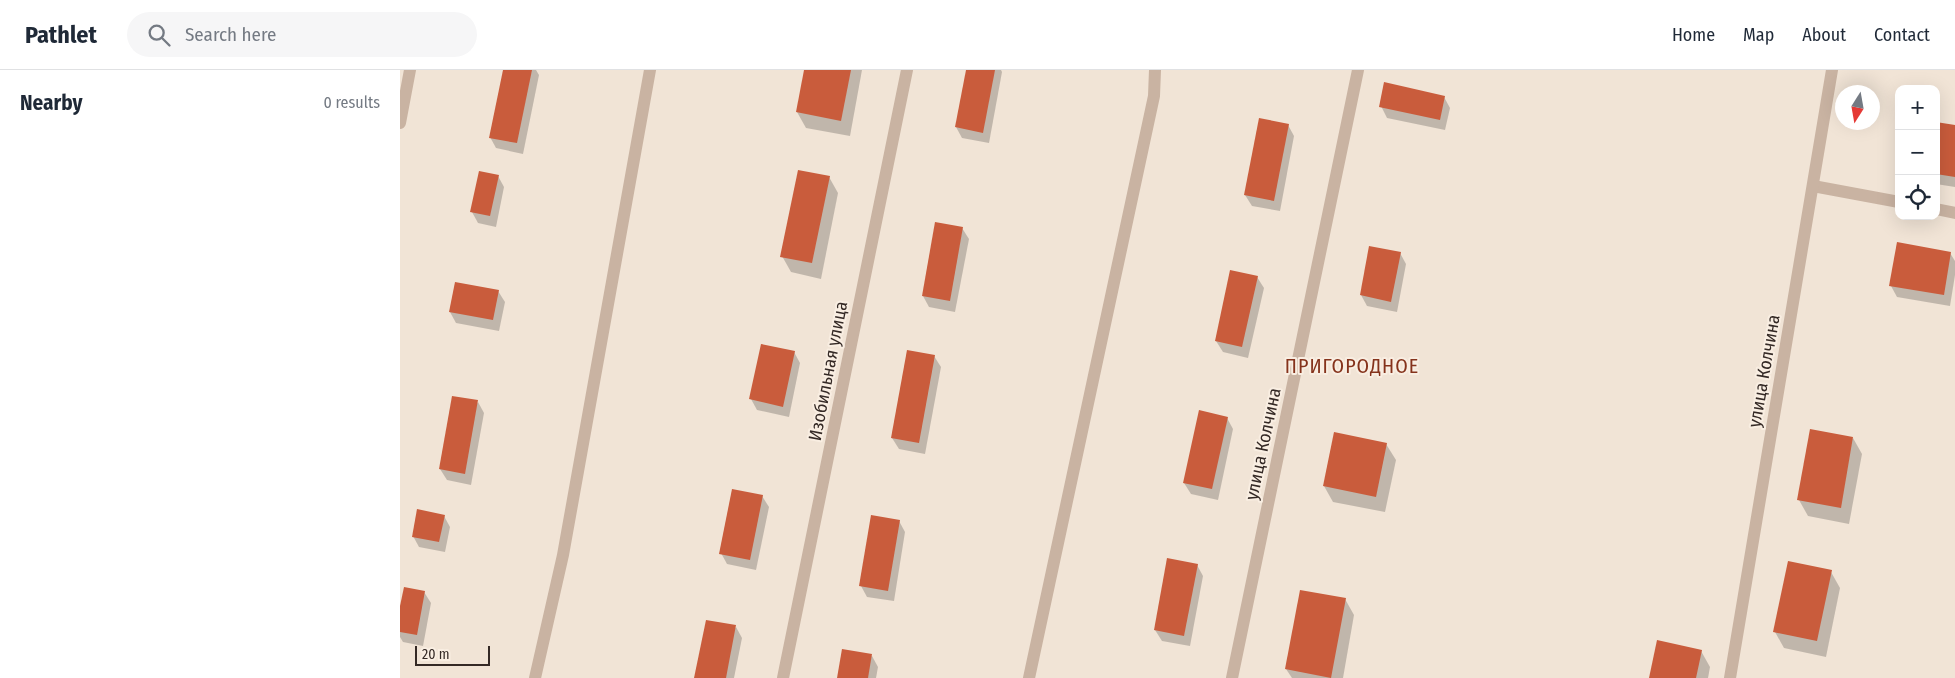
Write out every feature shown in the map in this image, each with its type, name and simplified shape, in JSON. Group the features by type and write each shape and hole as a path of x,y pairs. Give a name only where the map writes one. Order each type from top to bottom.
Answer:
{"street":[{"path":"400,123 410,70"},
{"path":"535,678 563,555 650,70"},
{"name":"Изобильная улица","path":"783,678 907,70"},
{"path":"1029,678 1154,96 1156,70"},
{"name":"улица Колчина","path":"1232,678 1358,70"},
{"name":"улица Колчина","path":"1730,678 1832,70"},
{"path":"1813,186 1895,201"},
{"path":"1940,211 1955,213"}],"building":[{"path":"503,70 532,70 517,143 489,138"},
{"path":"804,70 851,70 841,121 796,112"},
{"path":"966,70 995,70 983,133 955,127"},
{"path":"1384,82 1445,96 1440,120 1379,107"},
{"path":"1259,118 1289,124 1274,201 1244,195"},
{"path":"1940,123 1955,125 1955,177 1940,175"},
{"path":"798,170 830,176 812,263 780,257"},
{"path":"479,171 499,175 490,216 470,212"},
{"path":"935,222 963,227 950,301 922,296"},
{"path":"1897,242 1951,252 1944,295 1889,286"},
{"path":"1369,246 1401,252 1391,302 1360,295"},
{"path":"1230,270 1258,276 1242,347 1215,341"},
{"path":"455,282 499,290 493,320 449,312"},
{"path":"761,344 795,351 783,407 749,399"},
{"path":"907,350 935,355 919,443 891,438"},
{"path":"452,396 478,400 465,474 439,469"},
{"path":"1199,410 1228,417 1212,489 1183,483"},
{"path":"1810,429 1853,437 1841,508 1797,500"},
{"path":"1334,432 1387,443 1376,497 1323,486"},
{"path":"732,489 763,495 750,560 719,554"},
{"path":"417,509 445,515 439,542 412,537"},
{"path":"871,515 900,520 888,591 859,586"},
{"path":"1167,558 1198,564 1184,636 1154,630"},
{"path":"1788,561 1832,570 1817,641 1773,632"},
{"path":"404,587 425,591 417,635 400,632 400,606"},
{"path":"1300,590 1346,598 1331,678 1285,669"},
{"path":"706,620 736,625 726,678 694,678"},
{"path":"1657,640 1702,650 1696,678 1649,678"},
{"path":"842,649 872,654 868,678 837,678"}],"district":[{"name":"ПРИГОРОДНОЕ","path":"1352,366"}]}
